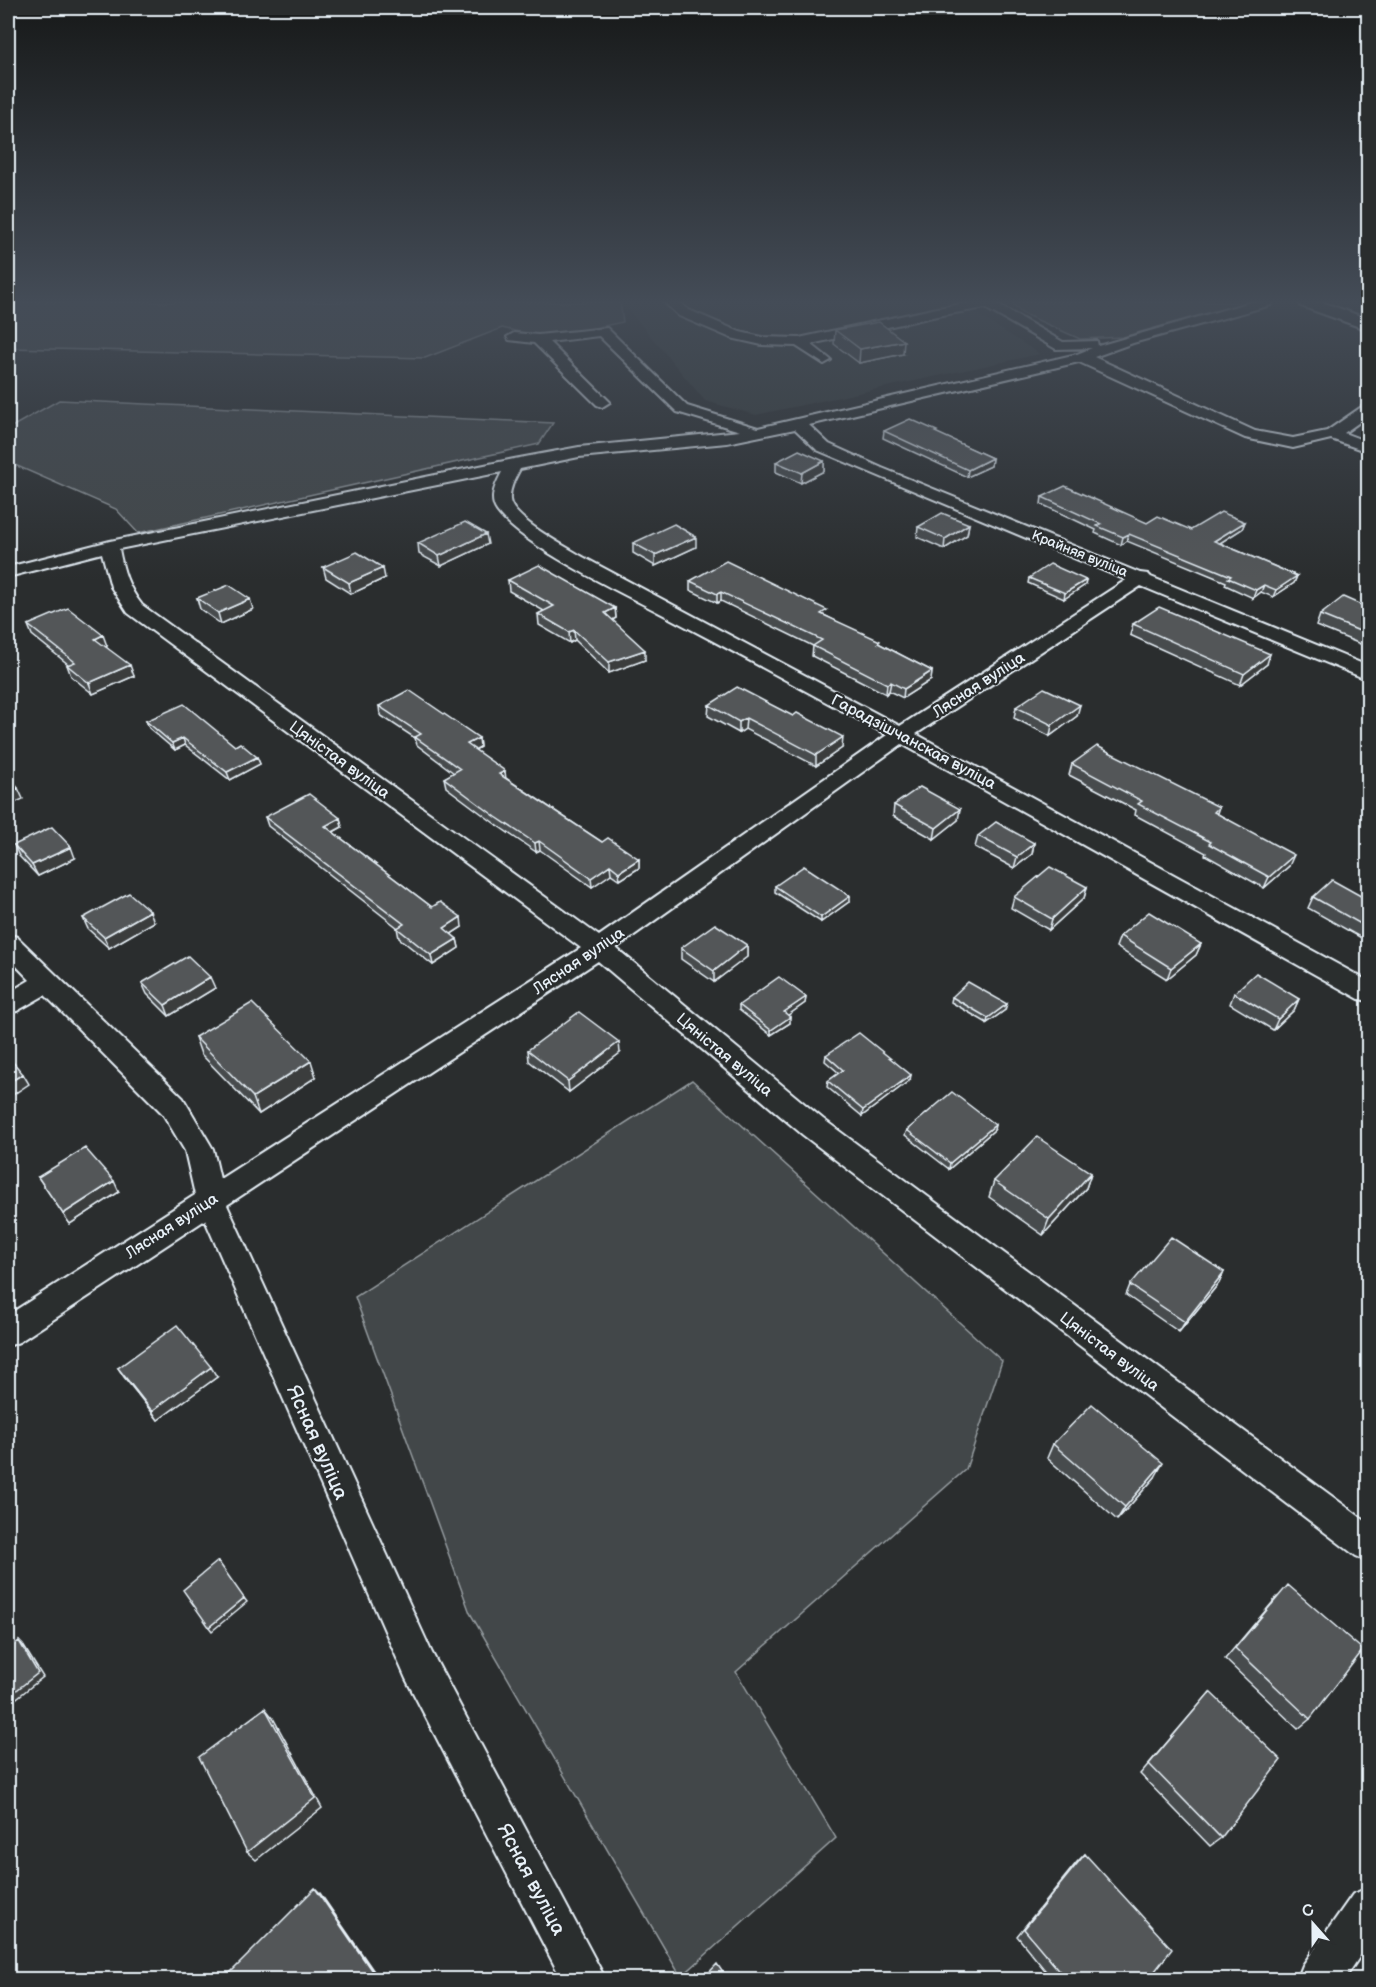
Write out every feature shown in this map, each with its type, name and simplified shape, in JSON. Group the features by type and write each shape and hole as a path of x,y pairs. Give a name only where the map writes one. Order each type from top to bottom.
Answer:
{"street":[{"path":"595,395 602,402"},
{"path":"667,395 682,409 760,432"},
{"path":"8,572 110,546 514,464 579,452 727,438 919,395"},
{"path":"1163,395 1251,435 1293,443 1332,434 1368,409"},
{"name":"Крайняя вуліца","path":"798,423 823,447 1368,673"},
{"path":"1332,434 1368,447"},
{"name":"Гарадзішчанская вуліца","path":"514,464 501,492 504,507 518,522 618,584 902,734 1368,992"},
{"name":"Цяністая вуліца","path":"110,546 116,580 124,596 135,609 599,948 813,1127 1368,1544"},
{"name":"Лясная вуліца","path":"8,1332 599,948 902,734 1142,578"},
{"name":"Ясная вуліца","path":"8,943 173,1106 199,1149 210,1199 419,1666 585,1980"},
{"path":"8,1004 47,982"},
{"path":"1318,1980 1368,1909"}],"shaded area":[{"path":"700,395 850,395 756,415 705,401"},
{"path":"59,400 553,423 539,444 138,533 116,509 8,462 8,429"},
{"path":"692,1080 1002,1361 966,1469 736,1672 836,1838 681,1977 470,1613 355,1297"}],"building":[{"path":"910,419 992,458 968,470 884,431"},
{"path":"799,450 824,461 802,473 776,462"},
{"path":"1065,486 1147,523 1158,516 1191,530 1221,512 1245,522 1214,541 1297,576 1276,590 1264,585 1256,590 1228,578 1231,576 1129,534 1123,537 1097,526 1101,524 1042,497"},
{"path":"942,513 969,524 945,539 918,527"},
{"path":"465,522 486,534 439,556 418,543"},
{"path":"674,524 696,537 655,555 633,543"},
{"path":"357,552 383,568 349,583 323,567"},
{"path":"726,561 827,610 821,614 880,641 878,643 932,671 904,689 891,682 887,684 813,646 822,640 721,592 717,594 690,581"},
{"path":"1050,564 1086,580 1065,593 1029,578"},
{"path":"539,565 615,608 605,613 645,650 609,662 574,630 569,632 538,614 554,606 508,580"},
{"path":"229,585 250,599 218,613 197,598"},
{"path":"1343,597 1368,608 1367,634 1320,615"},
{"path":"1159,607 1270,654 1244,674 1133,624"},
{"path":"68,608 103,635 95,639 130,665 89,683 67,665 75,662 28,625"},
{"path":"737,687 793,716 797,713 843,737 816,755 746,718 739,722 709,705"},
{"path":"1044,688 1080,705 1052,725 1016,707"},
{"path":"409,690 479,738 467,744 505,771 499,774 602,842 608,838 639,859 619,872 610,865 591,878 539,841 535,843 496,817 444,778 460,769 415,737 421,734 379,706"},
{"path":"184,704 235,746 240,743 257,757 227,772 183,738 172,743 146,721"},
{"path":"1097,746 1219,807 1214,812 1294,855 1269,877 1209,844 1211,842 1138,804 1142,801 1072,764"},
{"path":"8,776 18,788 8,793"},
{"path":"920,787 960,809 936,828 894,805"},
{"path":"309,794 340,818 325,826 432,907 440,902 461,917 444,928 457,939 431,955 397,928 404,924 265,817"},
{"path":"996,822 1034,843 1017,857 978,836"},
{"path":"52,827 71,847 32,865 14,845"},
{"path":"804,866 850,896 821,917 775,886"},
{"path":"1050,867 1087,887 1052,919 1014,897"},
{"path":"1332,880 1368,900 1368,928 1313,897"},
{"path":"129,893 150,911 104,937 83,918"},
{"path":"1149,912 1201,944 1171,968 1120,936"},
{"path":"715,924 747,945 714,971 681,948"},
{"path":"188,956 210,977 165,1005 142,983"},
{"path":"1256,973 1299,999 1278,1019 1234,993"},
{"path":"779,977 806,997 784,1012 790,1017 771,1030 739,1005"},
{"path":"968,982 1007,1004 988,1018 952,997"},
{"path":"252,1003 311,1061 253,1097 195,1037"},
{"path":"579,1012 619,1042 568,1081 528,1050"},
{"path":"859,1033 911,1075 863,1110 828,1081 843,1070 826,1055"},
{"path":"8,1056 23,1074 8,1083"},
{"path":"952,1092 995,1125 950,1163 907,1130"},
{"path":"1037,1137 1091,1173 1049,1219 994,1181"},
{"path":"85,1148 114,1181 63,1214 38,1177"},
{"path":"1171,1237 1224,1272 1185,1322 1130,1285"},
{"path":"177,1325 211,1367 152,1411 118,1368"},
{"path":"1092,1404 1163,1463 1125,1507 1053,1444"},
{"path":"218,1561 244,1598 209,1627 183,1590"},
{"path":"1288,1585 1363,1650 1310,1719 1235,1648"},
{"path":"19,1641 38,1673 8,1697 8,1649"},
{"path":"1210,1692 1281,1760 1221,1838 1149,1764"},
{"path":"265,1708 315,1798 247,1852 199,1757"},
{"path":"1085,1854 1172,1949 1148,1980 1067,1980 1024,1929"},
{"path":"315,1888 378,1980 223,1980"},
{"path":"717,1964 728,1980 702,1980"}]}
